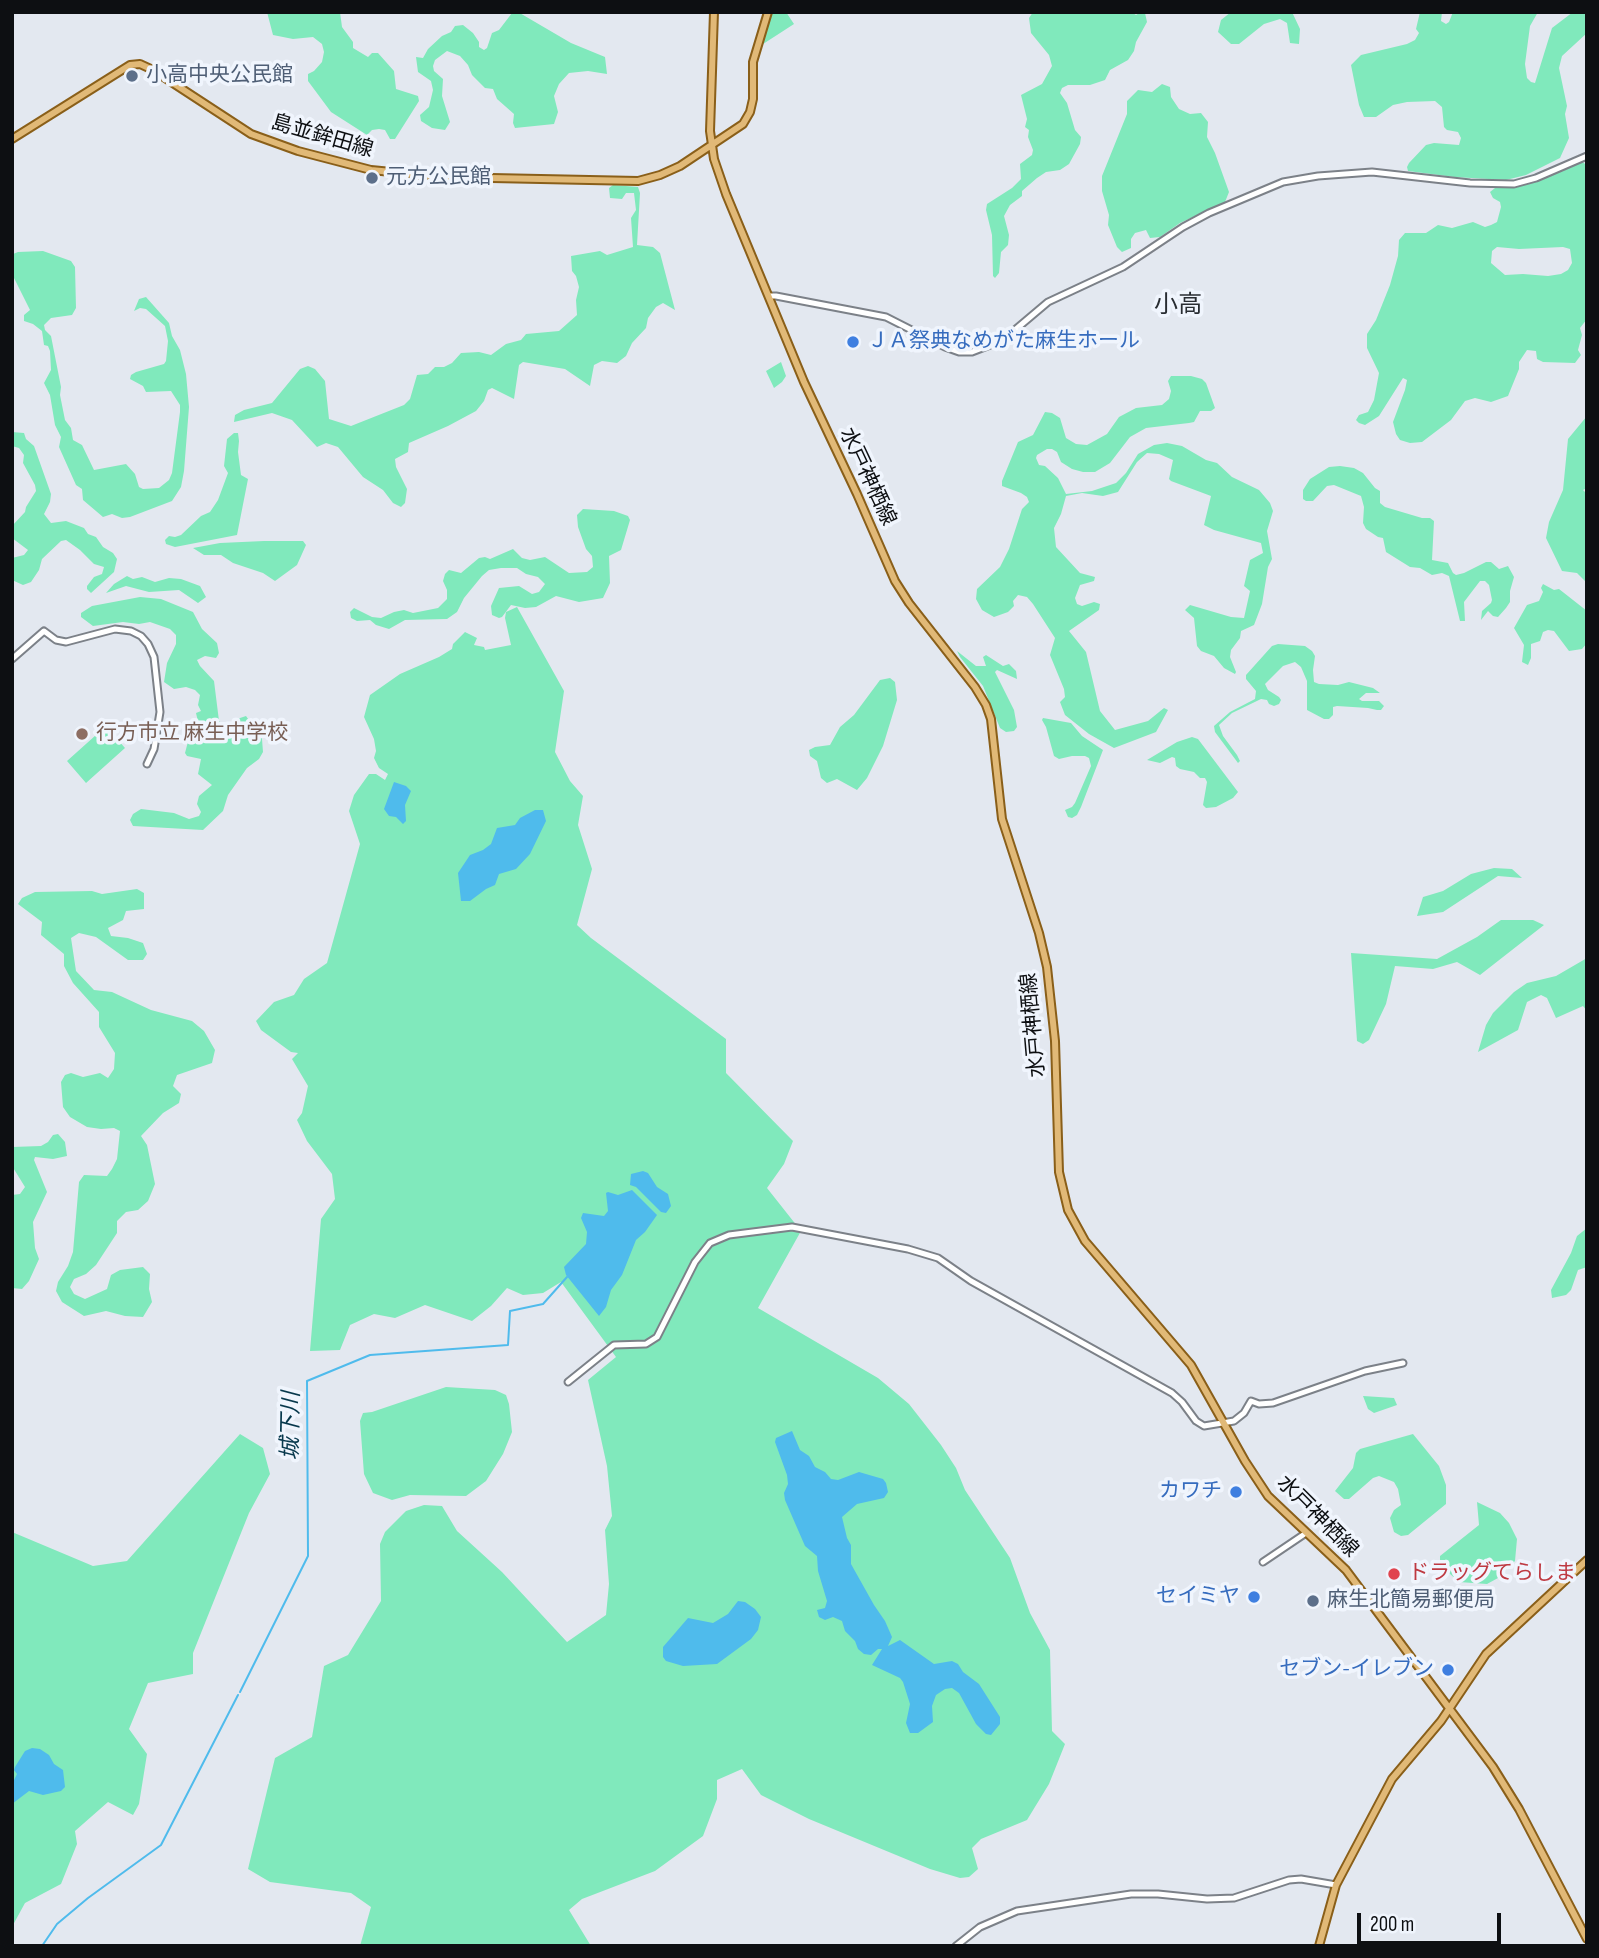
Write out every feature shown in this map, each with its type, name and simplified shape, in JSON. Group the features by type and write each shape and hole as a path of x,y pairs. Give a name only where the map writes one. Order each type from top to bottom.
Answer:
{"main road":[{"name":"水戸神栖線","path":"714,12 711,146 726,194 815,407 895,581 975,687 991,719 1002,819 1037,925 1047,967 1058,1088 1059,1172 1069,1210 1085,1241 1186,1358 1262,1488 1279,1509 1346,1570 1513,1798 1587,1939"},
{"name":"島並鉾田線","path":"12,139 137,63 153,70 226,119 265,140 298,151 385,172 443,177 638,181 669,171 739,128 750,113 754,99 753,62 768,12"},
{"path":"1319,1946 1336,1885 1392,1779 1434,1731 1486,1654 1587,1560"}],"street":[{"path":"769,296 886,317 945,347 959,352 972,352 1003,340 1048,302 1123,267 1183,227 1283,182 1372,172 1470,183 1514,184 1536,178 1587,156"},
{"path":"12,659 44,631 55,640 66,642 115,629 128,630 141,636 153,653 160,712 154,749 147,764"},
{"path":"568,1382 614,1345 646,1344 657,1337 695,1262 710,1243 729,1235 792,1227 916,1251 938,1258 982,1287 1172,1393 1199,1423 1208,1426 1223,1424 1241,1416 1251,1401 1259,1404 1273,1403 1365,1371 1403,1363"},
{"path":"1263,1562 1306,1533"},
{"path":"956,1946 979,1927 1017,1911 1131,1894 1234,1898 1289,1880 1301,1879 1336,1885"}],"green space":[{"path":"267,12 340,12 342,27 353,42 353,48 368,57 372,53 378,53 394,71 396,89 418,96 419,101 395,139 390,139 385,130 379,129 372,130 367,135 331,112 308,81 308,74 322,62 322,44 313,37 293,39 273,35"},
{"path":"518,12 571,43 605,57 607,74 588,71 569,73 559,84 554,96 558,112 554,124 515,128 514,114 497,99 493,89 485,88 472,75 460,56 447,51 435,60 433,66 434,71 443,79 442,96 450,122 445,130 432,128 421,121 420,115 429,107 433,90 431,81 418,72 416,57 423,58 442,36 451,32 455,26 463,25 473,33 479,47 484,50 492,33 499,30 512,13"},
{"path":"770,12 786,12 794,24 760,46"},
{"path":"1033,12 1131,12 1136,15 1141,12 1145,13 1147,22 1128,60 1110,70 1105,80 1090,85 1068,85 1062,88 1060,93 1067,103 1075,130 1081,137 1080,144 1069,164 1037,178 1022,191 1022,196 1010,205 1004,216 1009,235 1008,245 1001,252 999,273 995,278 987,204 1021,179 1020,164 1032,155 1033,150 1028,137 1029,130 1025,127 1027,119 1021,95 1042,84 1052,66 1049,55 1031,33 1029,18"},
{"path":"1231,12 1292,12 1300,29 1299,44 1290,43 1287,23 1280,19 1264,24 1239,44 1231,44 1218,32 1221,20"},
{"path":"1420,12 1442,12 1441,21 1446,24 1453,12 1538,12 1530,26 1525,64 1527,78 1535,83 1552,28 1573,12 1587,12 1587,33 1562,56 1559,68 1567,106 1565,114 1569,138 1560,158 1526,175 1506,180 1408,171 1409,163 1426,145 1459,145 1461,138 1458,132 1444,127 1442,107 1435,101 1393,105 1376,117 1364,117 1351,65 1361,55 1415,40 1419,33 1416,29"},
{"path":"1162,84 1170,87 1171,97 1179,109 1190,114 1201,113 1208,122 1207,137 1229,192 1225,202 1180,223 1160,237 1150,238 1146,230 1135,233 1131,239 1131,248 1122,252 1117,247 1108,225 1109,215 1102,191 1102,176 1127,114 1127,101 1138,90 1152,92"},
{"path":"1582,162 1587,165 1587,319 1580,328 1582,335 1578,350 1581,355 1575,363 1543,362 1537,359 1536,351 1527,350 1519,362 1519,369 1508,396 1491,402 1475,398 1465,401 1451,420 1422,442 1400,440 1396,434 1393,422 1405,390 1407,380 1403,378 1379,416 1365,425 1359,423 1356,420 1359,415 1368,412 1374,400 1379,373 1367,348 1367,334 1376,320 1390,285 1398,256 1399,240 1405,233 1426,233 1438,225 1452,228 1473,222 1485,227 1491,225 1497,222 1501,207 1500,202 1493,198 1490,192 1495,188 1525,185","holes":["1497,247 1563,247 1570,249 1572,263 1568,270 1561,274 1548,276 1505,275 1491,263 1492,251"]},
{"path":"613,185 638,187 640,193 637,245 653,247 660,253 675,310 663,303 656,307 648,318 646,328 632,343 626,356 617,363 602,361 594,365 590,386 565,369 523,362 519,365 514,399 492,388 488,390 476,411 409,443 408,452 395,459 407,489 405,503 401,507 393,503 383,490 363,477 338,447 326,443 317,447 292,420 272,413 234,422 235,415 244,410 272,403 300,369 308,366 315,369 325,381 329,419 351,426 404,405 410,399 417,375 428,374 435,367 452,363 461,353 479,352 491,355 506,344 521,340 526,334 559,331 577,315 579,287 572,271 571,256 600,251 607,255 633,247 631,218 636,210 634,193 626,193 622,199 610,198 609,188"},
{"path":"43,251 71,261 75,267 76,308 72,315 51,318 44,325 51,336 65,420 71,428 73,440 82,445 94,470 126,464 135,474 139,487 143,489 159,488 169,480 180,405 171,391 146,392 143,386 130,379 136,372 164,364 166,361 168,341 165,326 146,309 134,311 139,299 146,297 169,323 186,374 189,407 184,471 181,487 172,501 122,518 112,514 103,517 83,500 82,489 76,485 59,447 61,437 55,425 50,395 44,383 51,370 50,351 48,346 44,345 42,331 24,321 24,315 30,310 12,274 13,254"},
{"path":"781,362 786,376 774,388 766,371"},
{"path":"1171,376 1202,379 1215,408 1211,411 1200,411 1194,422 1146,428 1130,437 1110,463 1095,472 1072,469 1061,462 1057,452 1052,449 1037,455 1039,465 1045,466 1058,478 1066,494 1092,491 1116,483 1138,454 1154,445 1167,443 1182,446 1206,460 1217,463 1232,477 1259,490 1270,503 1273,511 1267,531 1272,559 1268,567 1262,604 1254,625 1241,631 1240,638 1231,650 1230,657 1235,674 1197,646 1194,618 1185,610 1190,605 1244,618 1250,591 1244,586 1250,560 1263,553 1261,543 1204,525 1211,496 1171,481 1169,479 1173,460 1159,454 1147,453 1137,462 1118,492 1103,496 1082,493 1066,496 1054,528 1056,547 1080,573 1095,577 1094,581 1080,585 1075,598 1077,604 1100,604 1099,610 1069,631 1086,652 1100,711 1115,730 1148,721 1164,708 1168,710 1156,732 1114,748 1089,734 1065,715 1060,702 1065,697 1064,689 1050,655 1055,638 1027,597 1018,595 1013,601 1014,606 1008,612 994,617 982,610 976,599 977,589 1000,567 1022,509 1029,502 1021,493 1002,486 1002,481 1018,442 1033,435 1045,412 1060,418 1066,438 1076,444 1087,445 1107,434 1119,417 1136,408 1162,405 1169,399 1171,391 1168,381"},
{"path":"1587,416 1587,488 1583,490 1587,494 1587,583 1577,573 1562,571 1546,538 1549,522 1563,490 1568,439"},
{"path":"12,432 24,433 34,446 51,494 44,514 51,523 66,521 84,528 117,559 114,572 91,593 87,586 94,577 102,574 104,567 94,564 66,540 61,541 42,559 31,582 23,585 12,580 12,558 24,555 28,550 12,538 12,526 25,512 36,491 23,463 24,455 19,448 12,446"},
{"path":"238,433 241,475 248,479 237,535 175,547 166,544 165,540 169,536 181,535 201,516 210,512 218,500 228,473 224,466 227,439"},
{"path":"1329,467 1354,468 1363,473 1380,491 1380,503 1385,507 1434,521 1432,560 1448,563 1456,575 1486,562 1491,562 1499,569 1508,566 1514,577 1510,602 1498,617 1488,611 1481,620 1482,611 1492,600 1489,585 1480,581 1464,602 1465,621 1460,621 1449,576 1442,573 1432,575 1420,568 1410,567 1386,552 1383,538 1366,529 1363,523 1364,507 1361,496 1334,485 1327,486 1313,501 1303,499 1303,490 1310,479"},
{"path":"583,509 614,511 628,516 630,520 621,550 609,556 610,583 603,598 579,602 556,596 536,607 511,605 499,618 492,615 491,606 499,588 519,586 532,594 539,592 545,584 538,577 517,568 501,568 489,570 482,576 464,598 457,612 447,619 405,620 389,629 370,620 357,621 351,618 350,612 354,608 372,617 381,618 404,610 413,613 438,608 447,599 443,581 449,570 461,573 479,558 490,559 513,549 522,558 530,560 545,557 569,573 587,572 593,567 592,556 586,549 578,527 577,515"},
{"path":"303,541 306,545 297,565 275,581 221,555 204,555 193,548 220,543"},
{"path":"127,576 133,579 142,577 155,582 169,578 181,579 200,586 206,597 198,603 179,590 149,592 126,586 106,593"},
{"path":"1543,584 1554,590 1559,589 1587,611 1587,643 1582,649 1569,651 1554,631 1548,630 1543,632 1540,641 1531,644 1528,665 1522,662 1524,645 1514,628 1527,605 1539,601"},
{"path":"140,597 161,599 193,612 202,629 217,643 219,653 216,658 205,656 197,660 214,681 219,721 228,728 246,716 262,739 263,752 259,759 247,768 228,795 223,811 203,830 133,826 130,820 133,814 141,809 174,813 189,819 199,816 199,796 212,785 198,774 201,759 187,756 185,753 190,734 199,726 196,713 201,711 198,705 200,695 186,687 174,689 164,682 167,663 176,644 176,635 170,629 150,622 93,626 81,617 81,613 92,606"},
{"path":"517,607 564,691 555,752 570,781 583,796 578,825 592,869 577,925 726,1039 726,1073 793,1141 784,1164 767,1188 801,1231 758,1308 878,1378 909,1404 941,1445 956,1468 965,1490 1010,1558 1030,1613 1050,1650 1052,1731 1065,1744 1049,1784 1027,1820 981,1839 972,1848 978,1869 969,1877 960,1878 930,1869 809,1819 761,1795 742,1769 717,1780 717,1799 703,1836 655,1871 582,1899 569,1910 591,1946 360,1946 371,1907 351,1893 270,1882 248,1869 275,1758 312,1737 324,1666 348,1655 381,1601 380,1544 385,1532 406,1511 424,1505 442,1506 457,1531 502,1572 567,1642 606,1615 609,1584 605,1530 612,1516 607,1466 588,1380 616,1357 561,1282 543,1293 523,1295 507,1288 491,1306 472,1321 425,1305 395,1318 374,1314 350,1325 340,1350 310,1351 321,1219 335,1199 332,1174 307,1141 297,1120 302,1113 308,1086 292,1059 298,1053 291,1052 261,1030 256,1021 274,1002 294,995 304,979 327,963 360,844 349,811 354,795 369,774 376,774 385,780 388,774 379,768 374,758 374,739 364,717 370,695 400,674 452,649 453,644 465,632 477,638 474,645 484,647 485,650 511,645 505,618 506,612"},
{"path":"1272,646 1305,646 1312,651 1315,656 1314,682 1338,685 1349,682 1373,688 1380,693 1366,693 1359,699 1379,701 1384,706 1377,710 1337,706 1333,707 1333,715 1329,719 1324,719 1307,710 1307,681 1301,667 1295,662 1283,666 1265,684 1268,690 1279,697 1279,704 1274,706 1261,699 1232,713 1219,725 1240,761 1238,763 1215,732 1214,726 1230,712 1255,699 1256,691 1246,679 1246,675"},
{"path":"957,651 976,666 986,666 983,657 986,655 1003,666 1009,664 1016,671 1017,679 997,670 995,672 1014,710 1017,727 1014,731 1006,732 1000,728 983,686"},
{"path":"890,678 895,682 897,700 883,746 867,778 857,790 837,779 827,783 821,778 817,761 810,756 809,750 830,745 840,727 854,715 880,680"},
{"path":"1043,718 1071,723 1082,736 1103,750 1081,807 1072,818 1068,817 1065,810 1075,803 1091,766 1089,758 1072,756 1059,759 1054,756"},
{"path":"106,726 125,748 86,783 67,761"},
{"path":"1192,737 1198,739 1238,792 1233,798 1216,807 1206,808 1203,805 1207,782 1205,778 1180,769 1172,757 1160,763 1147,760 1177,742"},
{"path":"1494,868 1512,869 1522,878 1498,876 1443,912 1417,916 1423,897 1443,891 1471,874"},
{"path":"137,889 144,893 144,909 126,911 123,920 108,928 111,936 143,943 147,954 143,960 128,960 96,937 79,933 71,938 76,971 94,990 112,992 151,1010 192,1021 204,1031 215,1050 212,1063 177,1075 173,1086 181,1094 179,1103 163,1113 141,1136 147,1145 155,1184 148,1201 138,1210 126,1212 117,1221 117,1233 96,1265 86,1274 74,1279 70,1287 74,1294 85,1299 107,1289 111,1275 120,1270 143,1267 150,1274 152,1302 143,1317 106,1311 84,1316 62,1302 56,1291 73,1252 79,1182 84,1175 107,1176 117,1159 120,1131 114,1128 87,1127 70,1117 63,1107 61,1082 65,1075 71,1073 83,1077 100,1073 108,1078 114,1069 115,1053 99,1027 99,1012 73,983 64,966 64,954 41,935 42,922 18,904 22,898 35,892 92,891 102,894"},
{"path":"1501,920 1533,920 1544,925 1480,975 1457,962 1433,969 1395,966 1386,1004 1369,1040 1363,1044 1357,1041 1351,953 1437,959"},
{"path":"1587,958 1587,1011 1583,1006 1556,1018 1547,998 1541,995 1527,1002 1518,1030 1478,1052 1486,1025 1493,1013 1514,992 1527,983 1556,976"},
{"path":"58,1134 65,1142 67,1156 53,1159 35,1157 34,1160 47,1192 33,1222 35,1248 39,1259 29,1281 22,1289 12,1288 12,1195 20,1194 25,1187 12,1166 12,1147 41,1146"},
{"path":"1587,1228 1587,1267 1578,1270 1571,1290 1566,1295 1552,1298 1551,1290 1577,1236"},
{"path":"446,1387 495,1390 506,1395 512,1432 503,1454 486,1481 466,1496 410,1495 392,1500 373,1493 364,1474 360,1421 363,1413"},
{"path":"1363,1396 1394,1398 1397,1405 1374,1413 1368,1409"},
{"path":"240,1434 263,1448 270,1474 249,1513 193,1653 193,1674 148,1683 129,1729 147,1754 139,1804 133,1815 108,1802 75,1831 77,1844 61,1884 25,1903 13,1925 12,1943 12,1532 93,1566 127,1561"},
{"path":"1413,1434 1439,1466 1446,1485 1446,1504 1408,1535 1401,1536 1394,1532 1390,1518 1394,1510 1401,1505 1394,1482 1379,1476 1373,1478 1349,1499 1344,1499 1335,1491 1353,1468 1356,1453 1360,1449"},
{"path":"1477,1502 1500,1513 1517,1539 1515,1561 1498,1578 1487,1584 1459,1582 1440,1565 1440,1556 1479,1525"}],"water":[{"path":"394,782 411,791 405,805 406,821 403,824 396,817 389,816 384,809"},
{"path":"535,810 543,810 546,821 530,854 516,869 499,874 495,885 470,901 461,901 458,873 470,855 491,844 497,828 515,825 520,818"},
{"path":"643,1171 648,1173 657,1187 668,1194 671,1206 666,1213 661,1212 636,1187 630,1185 631,1174"},
{"path":"632,1190 657,1215 636,1240 622,1275 611,1290 606,1307 599,1316 566,1275 564,1267 586,1244 587,1232 581,1218 583,1213 604,1216 608,1211 606,1193 618,1195"},
{"path":"792,1431 800,1450 809,1456 815,1467 831,1479 838,1480 859,1472 883,1479 886,1483 888,1492 884,1498 857,1504 842,1517 851,1545 851,1564 885,1621 892,1637 888,1646 900,1640 934,1664 952,1661 958,1664 963,1672 979,1684 1000,1717 1000,1724 991,1735 986,1734 976,1724 959,1693 952,1688 936,1695 932,1706 933,1722 918,1733 910,1733 906,1723 910,1704 903,1682 872,1665 882,1649 871,1655 864,1654 845,1631 842,1621 833,1617 825,1620 819,1617 817,1610 825,1608 827,1601 818,1571 817,1556 805,1546 785,1500 787,1475 775,1442 776,1438"},
{"path":"738,1601 745,1602 761,1617 758,1630 751,1639 717,1664 683,1666 666,1661 663,1647 688,1618 713,1623 728,1614"},
{"path":"40,1749 49,1755 54,1764 63,1770 65,1787 61,1791 43,1795 29,1791 12,1804 12,1784 17,1774 15,1767 25,1751"}],"waterway":[{"name":"城下川","path":"240,1692 308,1556 307,1381 370,1355 508,1345 510,1311 543,1304 567,1277"},
{"name":"城下川","path":"42,1946 57,1924 161,1845 238,1695"}],"place":[{"name":"小高中央公民館","path":"132,76"},
{"name":"元方公民館","path":"372,178"},
{"name":"ＪＡ祭典なめがた麻生ホール","path":"853,342"},
{"name":"行方市立 麻生中学校","path":"82,734"},
{"name":"カワチ","path":"1236,1492"},
{"name":"ドラッグてらしま","path":"1394,1574"},
{"name":"セイミヤ","path":"1254,1597"},
{"name":"麻生北簡易郵便局","path":"1313,1601"},
{"name":"セブン-イレブン","path":"1448,1670"}],"district":[{"name":"小高","path":"1178,306"}]}
